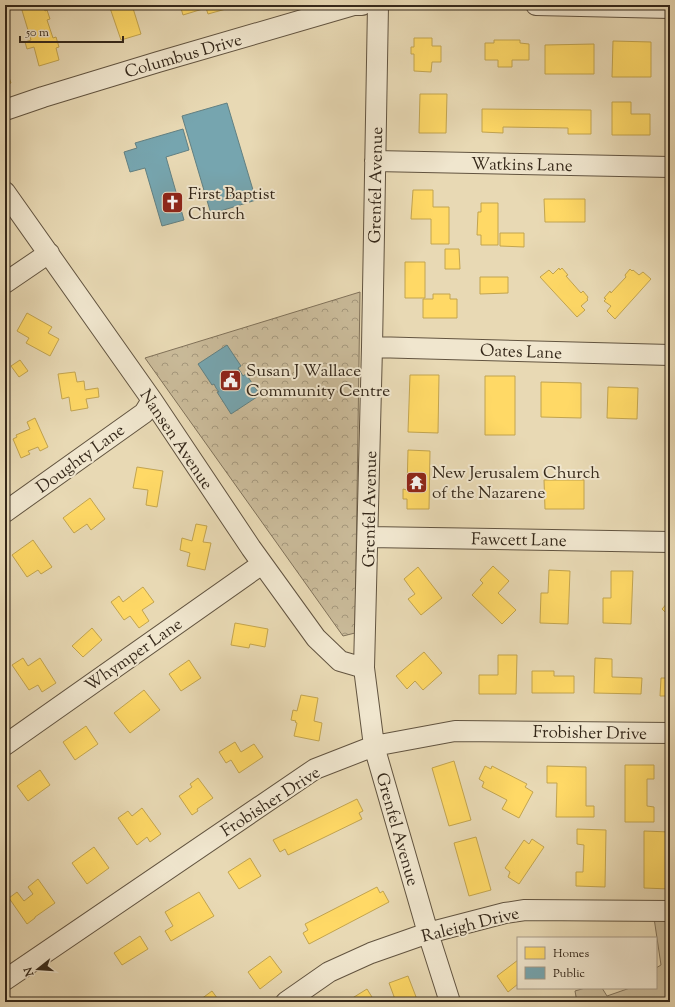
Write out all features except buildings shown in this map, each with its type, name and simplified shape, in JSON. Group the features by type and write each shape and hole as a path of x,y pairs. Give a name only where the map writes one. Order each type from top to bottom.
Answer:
{"street":[{"name":"Columbus Drive","path":"5,110 158,62 354,5 362,5"},
{"name":"Grenfel Avenue","path":"378,5 368,537 364,668 374,746 428,933 450,1002"},
{"path":"536,5 670,8"},
{"name":"Watkins Lane","path":"375,161 670,167"},
{"name":"Nansen Avenue","path":"5,192 152,400 262,564 316,638 340,661 364,668"},
{"path":"5,283 49,253"},
{"name":"Oates Lane","path":"372,347 670,355"},
{"name":"Doughty Lane","path":"5,512 144,413 152,400"},
{"name":"Fawcett Lane","path":"368,537 670,542"},
{"name":"Whymper Lane","path":"5,745 262,564"},
{"name":"Frobisher Drive","path":"5,980 315,769 374,746 456,731 670,733"},
{"name":"Raleigh Drive","path":"286,1002 329,972 371,953 428,933 505,912 525,910 670,911"}],"green space":[{"path":"360,292 355,633 343,636 145,358"},
{"path":"654,918 670,919 670,1002 577,1002 575,991 582,989 603,989 607,996 627,989 657,989 657,967 661,965"}],"place":[{"name":"First Baptist Church","path":"173,203"},
{"name":"Susan J Wallace Community Centre","path":"230,380"},
{"name":"New Jerusalem Church of the Nazarene","path":"416,482"}]}
